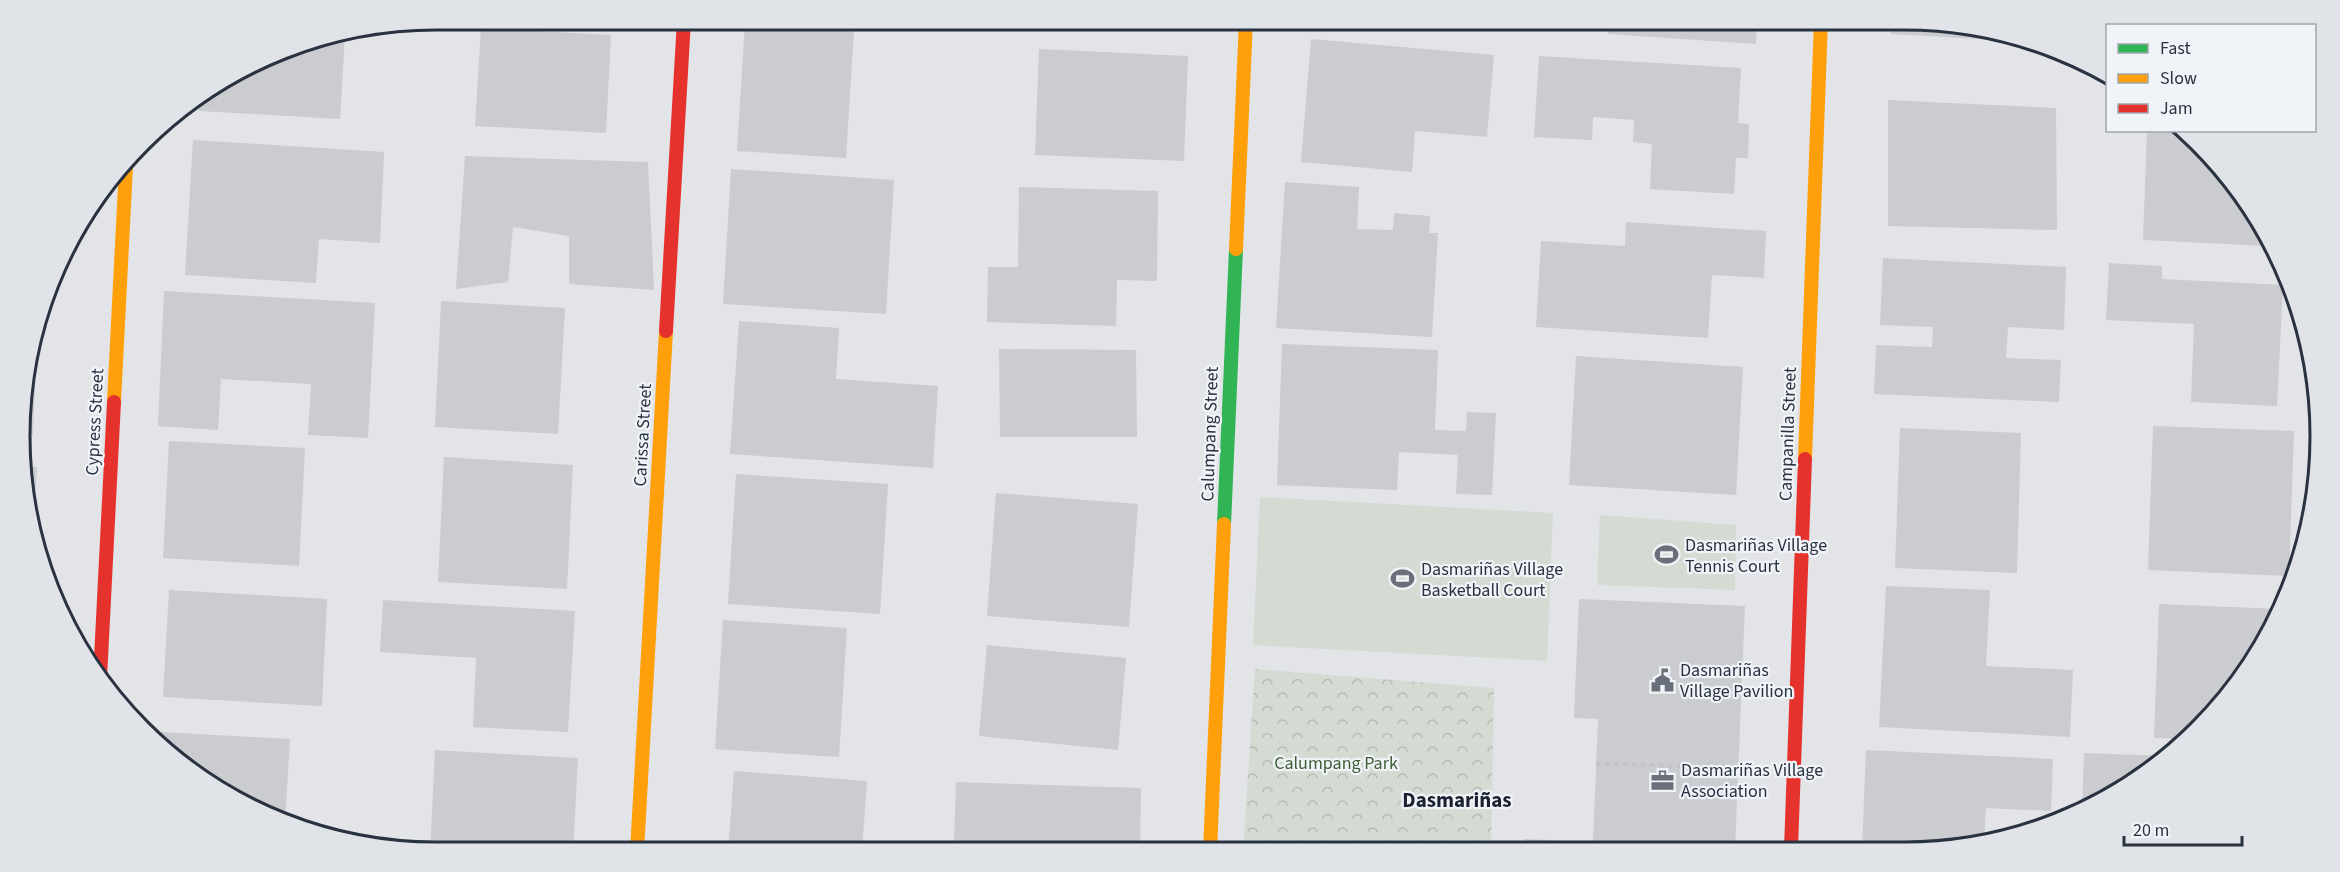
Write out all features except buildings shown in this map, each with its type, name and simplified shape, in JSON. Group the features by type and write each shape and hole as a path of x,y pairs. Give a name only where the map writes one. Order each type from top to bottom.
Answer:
{"street":[{"name":"Carissa Street","path":"638,842 683,30"},
{"name":"Calumpang Street","path":"1210,842 1246,30"},
{"name":"Campanilla Street","path":"1791,842 1821,30"},
{"name":"Cypress Street","path":"101,665 126,175"}],"path":[{"path":"1596,764 1794,768"}],"green space":[{"name":"Dasmariñas Village Basketball Court","path":"1260,497 1553,513 1547,661 1253,645"},
{"name":"Dasmariñas Village Tennis Court","path":"1600,515 1736,525 1735,590 1597,585"},
{"name":"Calumpang Park","path":"1255,669 1494,688 1491,842 1244,842"}],"traffic: fast":[{"path":"1224,524 1236,249"}],"traffic: slow":[{"path":"1236,249 1246,30"},
{"path":"1805,459 1821,30"},
{"path":"114,402 126,175"},
{"path":"638,842 666,331"},
{"path":"1210,842 1224,524"}],"traffic: jam":[{"path":"666,331 683,30"},
{"path":"101,665 114,402"},
{"path":"1791,842 1805,459"}],"place":[{"name":"Dasmariñas Village Tennis Court","path":"1667,555"},
{"name":"Dasmariñas Village Basketball Court","path":"1403,579"},
{"name":"Dasmariñas Village Pavilion","path":"1662,680"},
{"name":"Dasmariñas Village Association","path":"1663,780"}],"district":[{"name":"Dasmariñas","path":"1457,800"}]}
